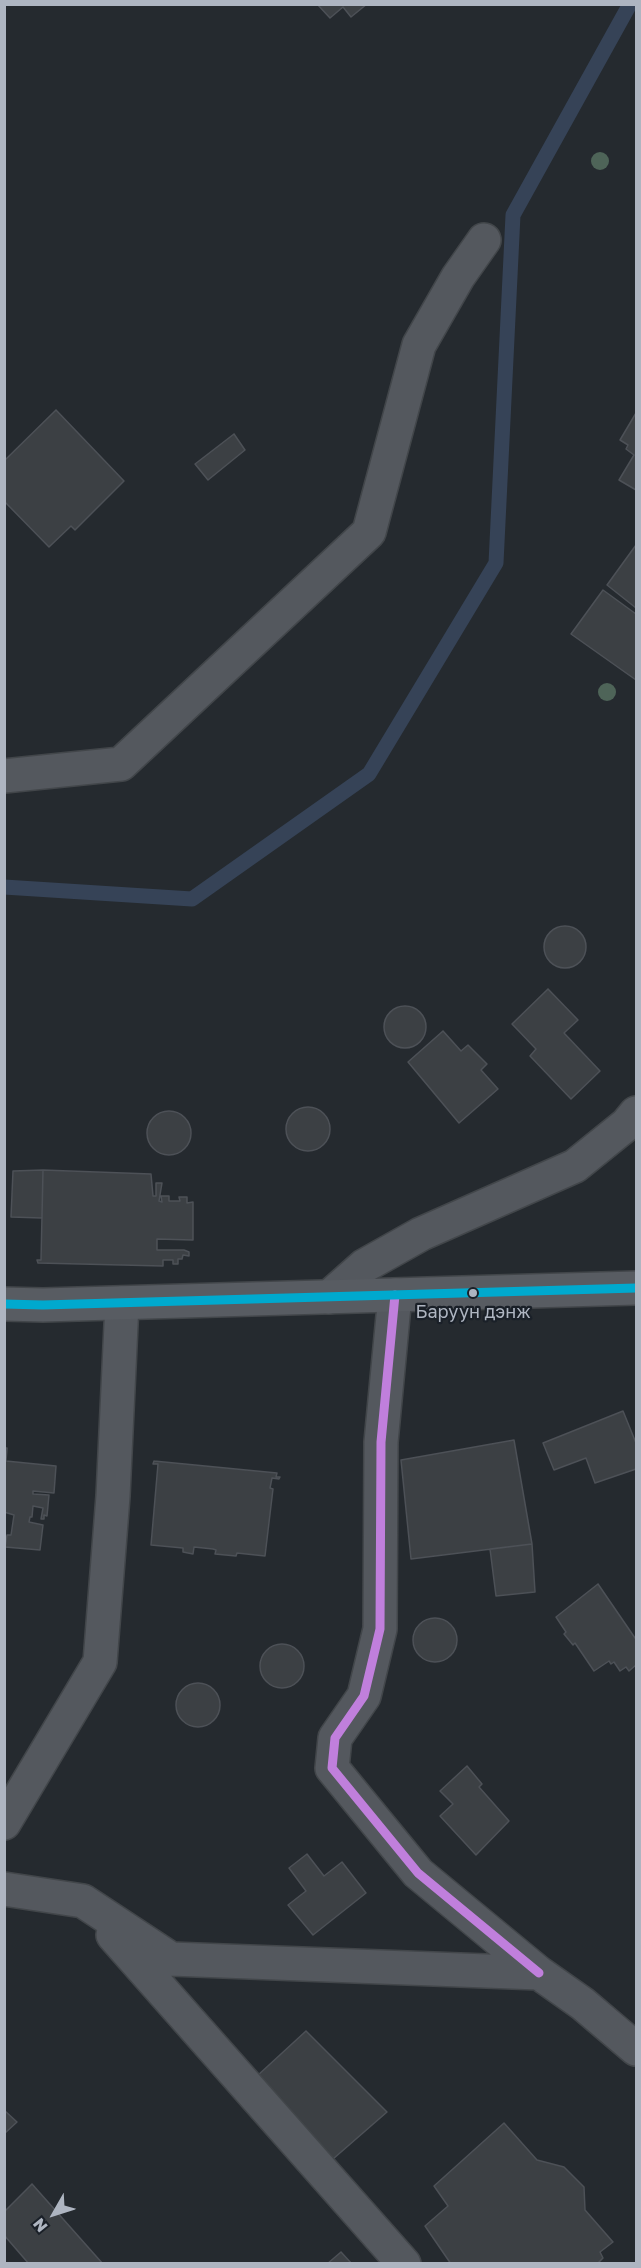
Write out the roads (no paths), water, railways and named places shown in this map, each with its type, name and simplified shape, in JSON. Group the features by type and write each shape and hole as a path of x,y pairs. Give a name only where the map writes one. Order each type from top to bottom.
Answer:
{"main road":[{"path":"4,1304 122,1303 636,1288"}],"street":[{"path":"4,777 122,764 369,532 419,345 458,277 484,240"},
{"path":"329,1297 364,1266 421,1234 575,1166 627,1124 636,1113"},
{"path":"395,1295 381,1442 380,1629 364,1696 335,1738 333,1768 418,1873 539,1974 583,2004 636,2049"},
{"path":"4,1823 100,1662 113,1496 122,1303"},
{"path":"4,1889 83,1901 171,1959 539,1974"},
{"path":"83,1901 404,2264"}],"waterway":[{"path":"4,887 192,899 369,774 496,563 513,215 630,4"}],"place":[{"name":"Баруун дэнж","path":"473,1293"}]}
